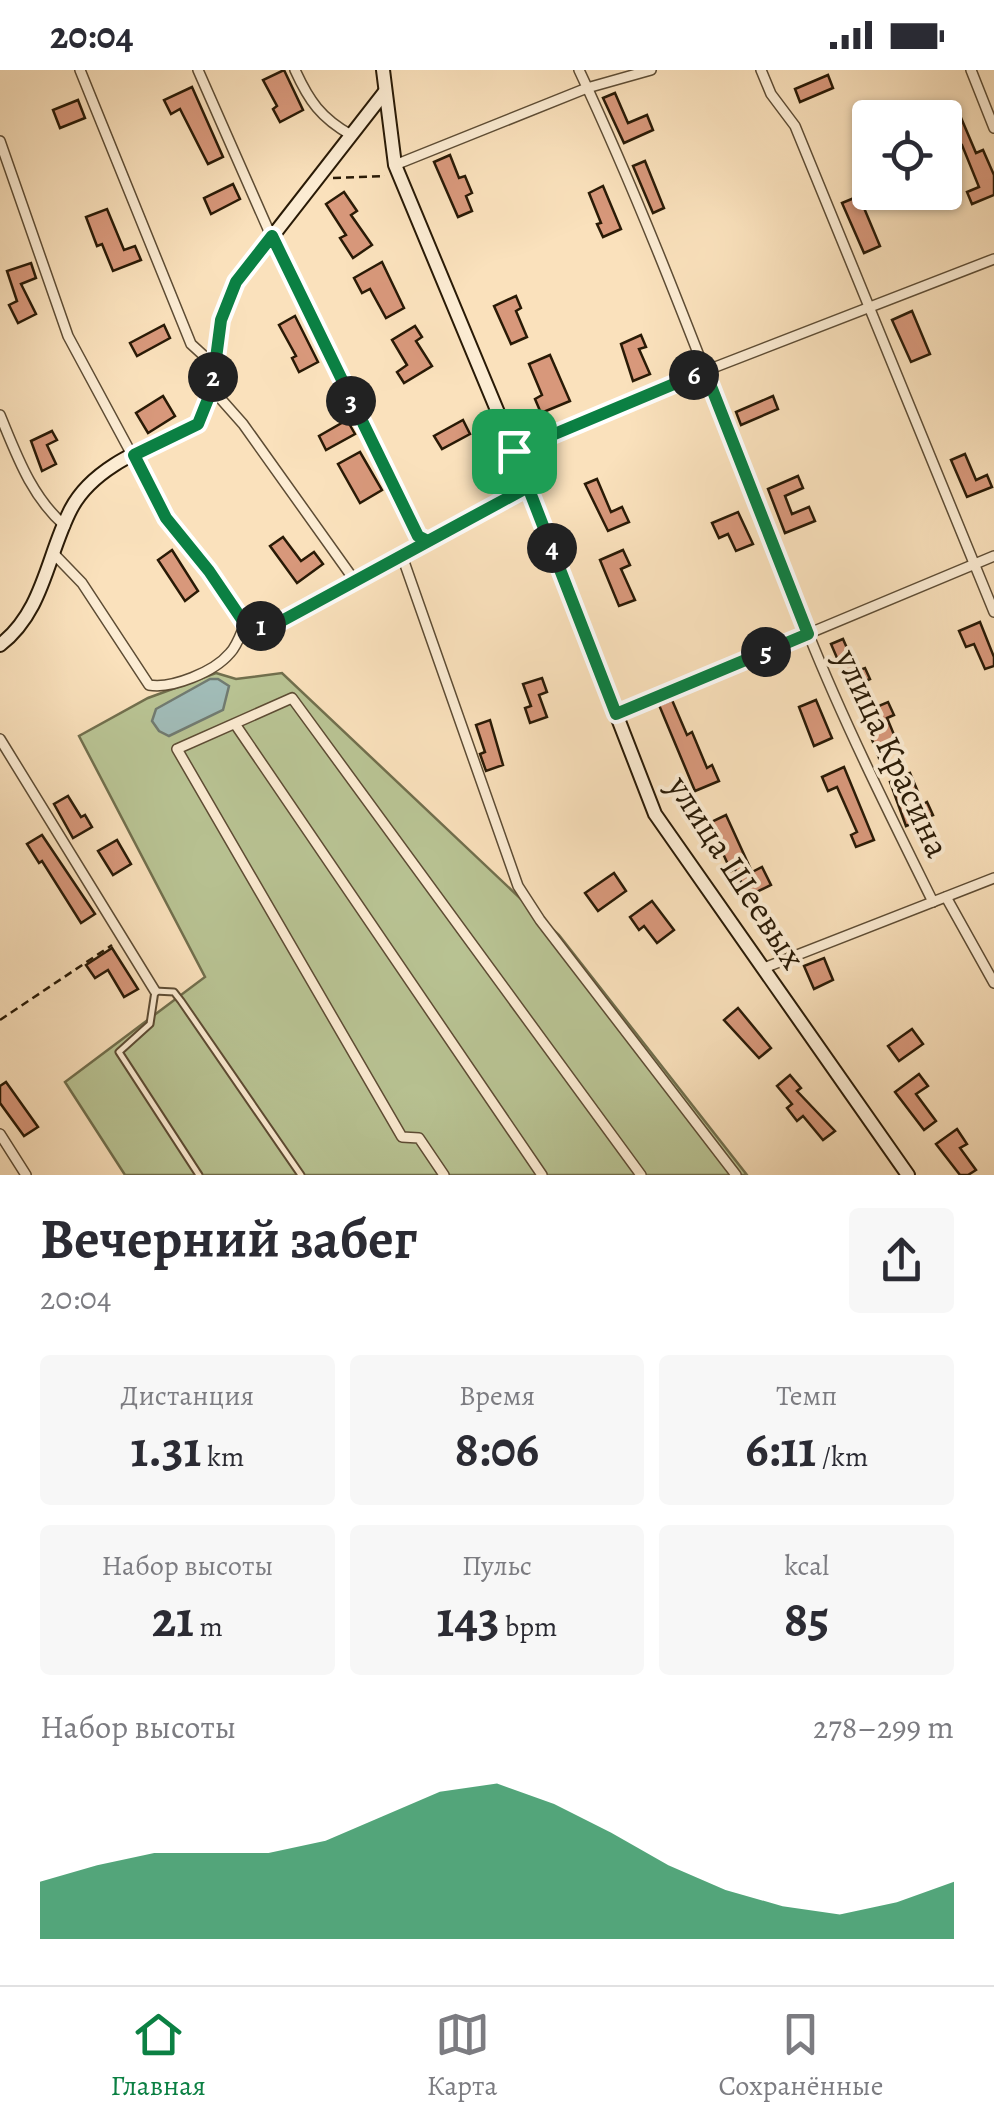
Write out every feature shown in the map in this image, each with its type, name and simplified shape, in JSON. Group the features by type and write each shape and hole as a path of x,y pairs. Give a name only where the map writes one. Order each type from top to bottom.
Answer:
{"main road":[{"name":"улица Шеевых","path":"383,70 397,170 514,451 655,814 901,1172"},
{"path":"0,645 15,633 32,608 72,506 110,466 198,424 212,389 221,320 236,282 384,93"}],"street":[{"path":"80,70 190,344 215,366"},
{"path":"198,70 272,236 413,530 428,541"},
{"path":"295,70 327,121 351,135"},
{"name":"улица Красина","path":"579,70 705,371 808,634 855,744 932,902"},
{"path":"397,170 587,88 651,70"},
{"path":"761,70 771,94 795,126 994,612"},
{"path":"971,70 994,128"},
{"path":"0,141 68,336 166,518 245,624"},
{"path":"514,451 705,371 994,259"},
{"path":"212,389 243,424 354,581"},
{"path":"0,414 43,506 64,526"},
{"path":"245,624 278,623 528,487"},
{"path":"54,554 82,582 149,685 160,687 206,671 231,653 245,624"},
{"path":"402,556 518,886 736,1175"},
{"path":"616,714 994,556"},
{"path":"444,1175 419,1138 402,1137 177,750 292,698 641,1175"},
{"path":"234,724 542,1175"},
{"path":"0,739 156,991"},
{"path":"764,968 994,878"},
{"name":"улица Красина","path":"946,896 994,983"},
{"path":"0,1134 26,1175"}],"lane":[{"path":"199,1175 119,1052 150,1024 156,991 174,992 300,1175"}],"path":[{"path":"317,179 397,170"},
{"path":"0,1020 122,938"}],"green space":[{"path":"216,673 236,679 282,673 559,935 747,1175 125,1175 65,1082 205,977 79,736 148,698"}],"water":[{"path":"210,679 229,686 223,710 169,736 159,731 152,721 156,709"}],"building":[{"path":"284,70 303,110 280,122 273,109 277,106 263,80"},
{"path":"828,75 833,88 800,102 795,89"},
{"path":"192,87 223,157 208,164 180,109 171,114 164,100"},
{"path":"615,93 628,123 647,115 653,130 624,143 603,98"},
{"path":"78,100 85,118 60,128 53,110"},
{"path":"962,120 976,153 983,150 994,175 994,195 972,204 967,192 979,187 962,145"},
{"path":"450,155 459,178 465,176 472,193 466,196 472,211 458,217 434,162"},
{"path":"645,161 664,208 653,213 633,166"},
{"path":"233,184 240,199 211,214 204,198"},
{"path":"603,186 621,229 603,237 589,193"},
{"path":"344,192 357,211 351,215 372,245 353,258 340,238 346,235 326,204"},
{"path":"852,199 852,210 865,210 880,246 864,253 842,203"},
{"path":"107,209 124,250 135,246 141,260 113,271 102,244 97,246 86,217"},
{"path":"382,262 404,308 386,318 370,289 362,293 354,278"},
{"path":"31,263 36,278 21,284 36,314 18,323 9,305 17,301 7,271"},
{"path":"516,296 521,308 516,311 527,337 511,344 494,306"},
{"path":"912,311 930,354 911,362 892,320"},
{"path":"295,316 318,362 299,372 292,358 296,356 279,325"},
{"path":"164,325 170,338 137,356 130,343"},
{"path":"415,326 422,337 416,341 432,366 404,383 397,372 407,365 392,340"},
{"path":"641,335 646,347 639,349 650,374 633,381 621,344"},
{"path":"550,355 570,401 541,413 535,399 542,395 529,364"},
{"path":"163,396 175,416 148,433 136,413"},
{"path":"773,396 778,409 741,425 736,412"},
{"path":"347,420 355,434 326,450 319,436"},
{"path":"463,420 470,434 442,449 434,436"},
{"path":"52,431 57,440 47,445 56,464 42,471 31,441"},
{"path":"360,452 382,490 360,503 338,464"},
{"path":"965,454 976,480 987,475 992,487 967,497 951,460"},
{"path":"798,476 803,488 785,496 792,514 809,507 815,521 785,533 768,489"},
{"path":"597,479 611,512 622,507 629,522 608,531 585,484"},
{"path":"738,512 753,544 736,551 728,534 719,538 712,523"},
{"path":"283,537 301,561 314,552 323,564 297,583 270,546"},
{"path":"172,550 198,591 185,601 158,560"},
{"path":"623,550 630,565 621,569 635,600 619,606 600,560"},
{"path":"980,622 994,657 994,666 985,669 974,644 966,647 959,631"},
{"path":"843,639 857,671 865,668 870,679 850,688 831,644"},
{"path":"542,678 547,692 539,695 547,717 530,723 525,708 531,706 523,684"},
{"path":"672,700 687,735 692,732 707,768 712,765 719,781 695,791 659,705"},
{"path":"816,700 832,738 814,746 799,707"},
{"path":"888,702 894,715 887,718 900,749 879,758 862,713"},
{"path":"490,720 503,765 486,771 480,754 485,752 476,725"},
{"path":"844,767 874,840 856,847 851,835 857,832 837,787 828,791 822,777"},
{"path":"910,773 923,804 927,802 933,815 906,826 890,782"},
{"path":"68,796 92,827 73,838 54,804"},
{"path":"726,815 752,872 762,867 771,885 748,896 735,869 731,871 709,823"},
{"path":"42,835 95,914 81,923 27,844"},
{"path":"117,840 131,864 113,875 98,851"},
{"path":"614,873 626,891 598,911 585,893"},
{"path":"652,901 674,930 657,943 644,926 639,930 630,917"},
{"path":"112,948 138,989 124,997 108,970 95,978 86,965"},
{"path":"824,958 833,980 814,989 804,966"},
{"path":"738,1008 771,1048 759,1058 724,1020"},
{"path":"912,1029 923,1044 899,1061 888,1046"},
{"path":"919,1074 928,1086 916,1094 936,1121 924,1130 895,1092"},
{"path":"790,1075 801,1088 797,1091 835,1131 823,1140 803,1116 797,1121 787,1108 792,1104 777,1086"},
{"path":"6,1082 38,1127 24,1136 0,1103 0,1086"},
{"path":"957,1129 967,1144 960,1148 976,1170 968,1175 960,1175 936,1144"}],"route":[{"path":"514,451 528,487 278,623 260,626 245,624 166,518 134,455 198,424 212,389 221,320 236,282 272,236 418,536 428,541 528,487 616,714 808,634 705,371 514,451"}]}
